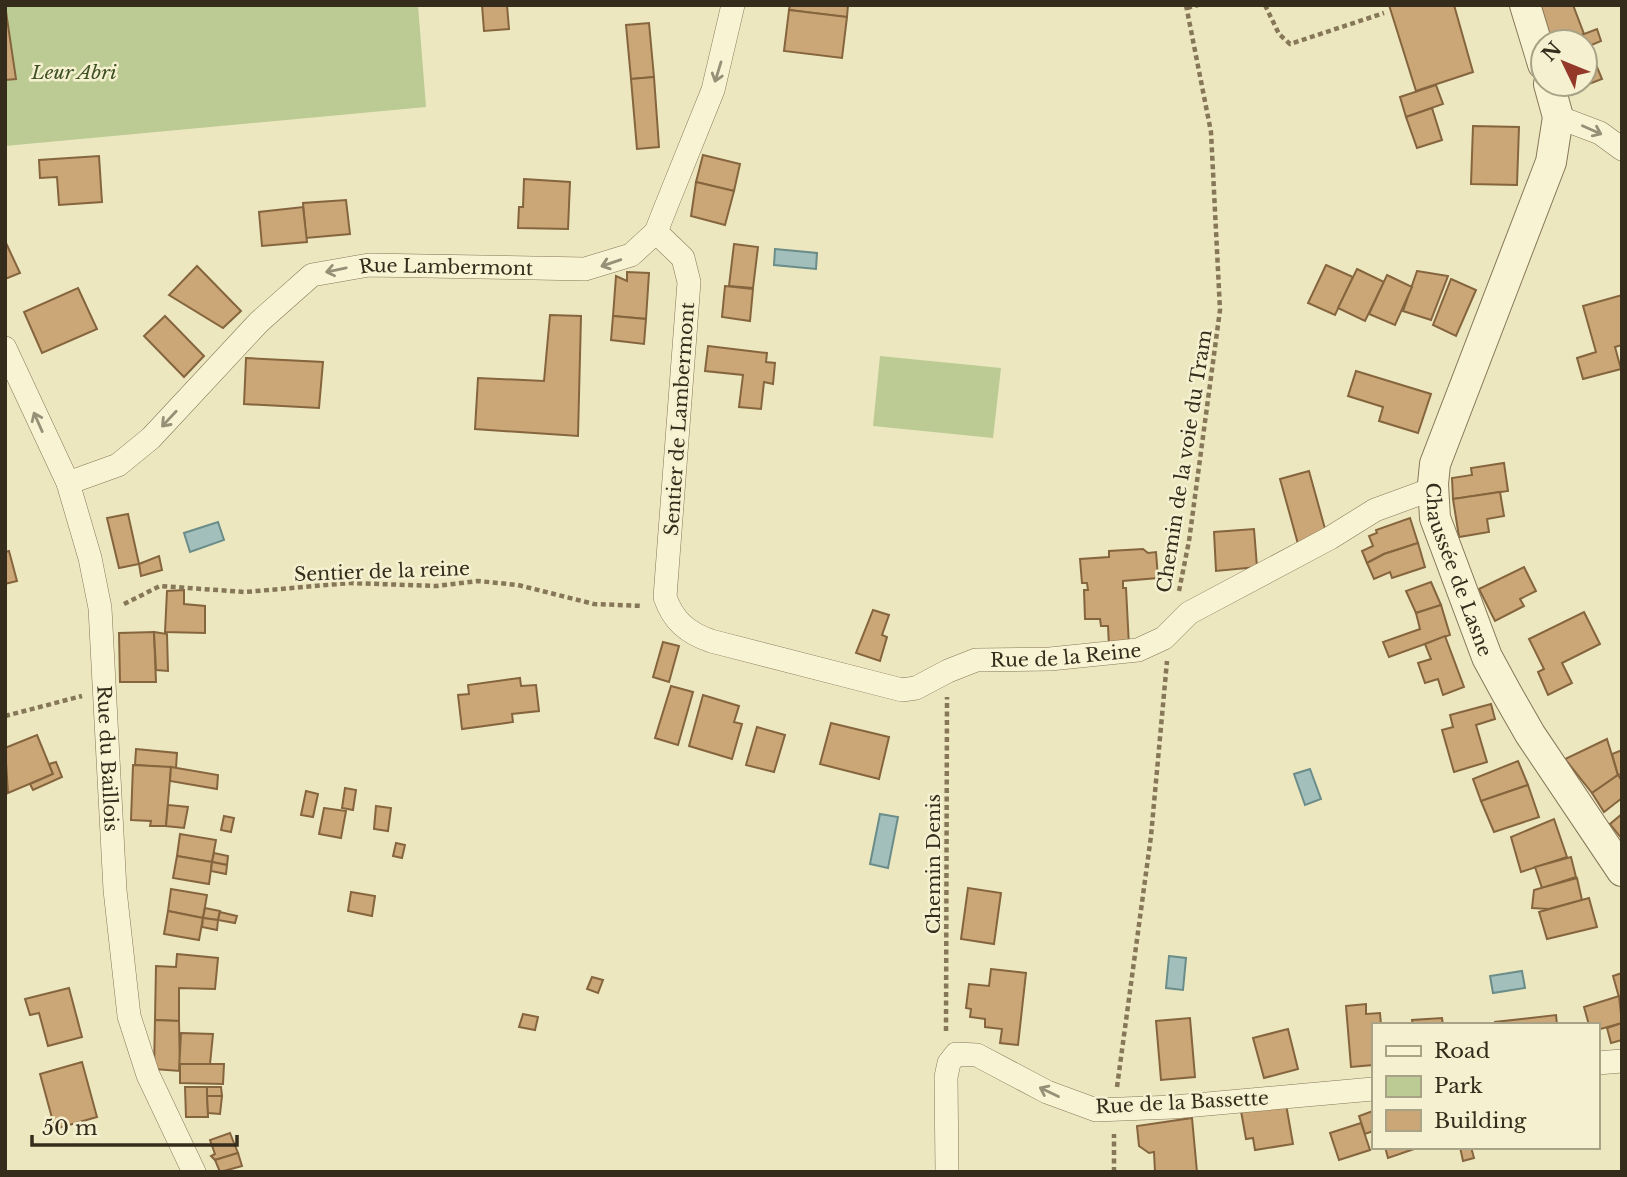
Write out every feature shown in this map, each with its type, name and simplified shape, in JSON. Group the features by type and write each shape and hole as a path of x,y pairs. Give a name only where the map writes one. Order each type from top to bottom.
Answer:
{"street":[{"name":"Rue Lambermont","path":"68,483 118,466 151,438 259,322 312,275 369,265 585,269 631,255 656,232 713,90 733,5"},
{"path":"1525,5 1532,28"},
{"name":"Chaussée de Lasne","path":"1553,98 1558,117 1551,162 1452,416 1436,464 1436,518 1488,657 1530,734 1622,871"},
{"path":"1558,117 1600,132 1622,149"},
{"name":"Sentier de Lambermont","path":"656,232 683,258 689,282 665,597 670,612"},
{"name":"Rue du Baillois","path":"5,348 68,483 90,558 100,608 114,890 129,1016 148,1075 194,1172"},
{"name":"Rue de la Reine","path":"670,612 683,627 711,642 889,688 916,688 947,671 976,660 1050,659 1138,650 1164,638 1189,612 1330,538 1375,510 1434,488"},
{"path":"947,1172 946,1077 949,1063 956,1054"},
{"name":"Rue de la Bassette","path":"956,1054 977,1055 1072,1103 1096,1110 1372,1089"},
{"path":"1599,1063 1622,1060"}],"path":[{"path":"1186,7 1199,5"},
{"path":"1265,5 1279,34 1290,44 1384,13"},
{"name":"Chemin de la voie du Tram","path":"1114,1172 1114,1110 1151,836 1170,631 1189,541 1220,310 1211,132 1186,7"},
{"name":"Sentier de la reine","path":"100,608 122,605 160,586 245,592 350,583 436,586 478,581 518,585 594,604 670,612"},
{"name":"Chemin Denis","path":"947,671 946,1037 956,1054"},
{"path":"5,716 72,698 106,693"}],"green space":[{"name":"Leur Abri","path":"5,5 418,5 426,107 5,146"},
{"path":"880,356 1001,368 993,438 873,426"}],"water":[{"path":"775,249 817,253 816,269 774,265"},
{"path":"218,522 224,540 190,552 184,533"},
{"path":"1310,769 1321,799 1305,805 1294,774"},
{"path":"880,814 898,817 888,868 870,864"},
{"path":"1169,956 1186,958 1183,990 1166,988"},
{"path":"1522,971 1525,988 1493,993 1490,976"}],"building":[{"name":"Leur Abri","path":"5,5 16,79 5,80"},
{"path":"482,5 507,5 509,29 484,31"},
{"path":"790,5 848,5 847,17 789,10"},
{"path":"1389,5 1454,5 1473,72 1416,91"},
{"path":"1538,5 1573,5 1582,28 1547,28"},
{"path":"789,10 847,17 842,58 784,51"},
{"path":"649,23 654,77 631,79 626,25"},
{"path":"654,77 659,147 637,149 631,79"},
{"path":"1436,85 1443,104 1406,117 1400,97"},
{"path":"1432,108 1442,140 1417,148 1406,117"},
{"path":"1473,126 1519,127 1517,185 1471,184"},
{"path":"703,155 740,164 734,191 696,182"},
{"path":"99,156 102,202 59,205 57,177 40,178 39,160"},
{"path":"524,179 570,182 568,229 518,228 519,207 523,207"},
{"path":"696,182 734,191 725,225 691,216"},
{"path":"346,200 350,234 306,238 303,203"},
{"path":"303,207 307,242 262,246 259,212"},
{"path":"5,244 20,273 5,279"},
{"path":"734,244 758,247 753,288 729,286"},
{"path":"1326,265 1353,277 1335,315 1308,303"},
{"path":"197,266 241,311 223,328 169,295"},
{"path":"1357,269 1384,282 1365,321 1338,308"},
{"path":"1417,271 1448,276 1431,320 1403,311"},
{"path":"627,272 649,273 646,319 613,316 616,276 627,281"},
{"path":"1387,275 1412,287 1395,325 1369,314"},
{"path":"1451,279 1476,290 1456,336 1433,325"},
{"path":"725,286 753,289 750,321 722,317"},
{"path":"78,288 97,329 42,353 24,312"},
{"path":"1622,295 1622,345 1615,347 1621,369 1583,379 1577,358 1596,352 1583,306"},
{"path":"550,315 581,316 578,436 475,429 478,378 544,381"},
{"path":"165,316 204,356 184,377 144,336"},
{"path":"613,316 646,319 644,344 611,340"},
{"path":"708,346 767,353 766,362 775,363 773,384 764,382 761,409 739,407 743,375 705,371"},
{"path":"246,358 323,362 319,408 244,404"},
{"path":"1356,371 1431,394 1418,433 1379,421 1383,407 1348,396"},
{"path":"1504,463 1508,491 1453,499 1452,478 1472,475 1471,468"},
{"path":"1309,471 1327,536 1298,544 1280,479"},
{"path":"1500,492 1504,516 1487,519 1489,532 1459,537 1453,499"},
{"path":"128,514 139,564 119,568 107,518"},
{"path":"1410,518 1418,543 1384,554 1367,563 1362,551 1373,546 1369,536 1377,533 1376,530"},
{"path":"1254,529 1257,567 1216,571 1214,532"},
{"path":"1418,543 1425,567 1392,578 1390,572 1374,579 1367,563 1384,554"},
{"path":"1143,549 1148,553 1156,552 1158,578 1123,581 1123,588 1126,588 1129,646 1109,647 1108,626 1101,626 1100,619 1085,619 1084,590 1088,590 1087,583 1082,583 1080,559 1109,557 1109,551"},
{"path":"9,551 17,581 5,584 5,552"},
{"path":"159,556 162,570 141,576 139,564"},
{"path":"1524,567 1536,591 1520,599 1524,606 1495,621 1479,589"},
{"path":"1431,582 1441,605 1416,613 1406,591"},
{"path":"184,590 184,604 205,606 205,633 165,632 167,591"},
{"path":"1441,605 1450,635 1389,657 1383,642 1420,629 1416,613"},
{"path":"873,610 889,615 882,635 887,637 880,661 856,653"},
{"path":"1584,612 1600,644 1562,663 1572,683 1548,695 1538,672 1544,669 1529,639"},
{"path":"154,632 156,682 120,682 119,633"},
{"path":"154,632 167,634 168,671 156,670"},
{"path":"1445,636 1464,687 1443,695 1438,679 1425,683 1418,663 1431,659 1425,644"},
{"path":"663,642 679,646 669,682 653,677"},
{"path":"520,678 521,686 536,685 539,711 512,714 513,722 462,729 458,695 469,694 468,685"},
{"path":"671,686 693,692 678,745 655,738"},
{"path":"703,695 739,706 734,722 742,724 732,759 689,746"},
{"path":"1491,704 1495,719 1476,725 1487,762 1454,772 1442,730 1453,727 1450,715"},
{"path":"831,723 889,737 879,779 820,764"},
{"path":"757,727 785,735 774,772 746,765"},
{"path":"37,735 53,774 8,793 5,748"},
{"path":"1607,739 1618,775 1592,793 1565,759"},
{"path":"136,749 177,753 176,768 135,765"},
{"path":"1622,750 1622,774 1618,775 1612,754"},
{"path":"1518,761 1528,785 1481,801 1473,779"},
{"path":"56,762 62,777 33,790 30,784 53,774 49,764"},
{"path":"133,765 171,767 166,826 150,826 151,821 131,820"},
{"path":"171,767 218,775 217,789 170,781"},
{"path":"1618,775 1622,781 1622,798 1604,812 1592,793"},
{"path":"1528,785 1539,817 1494,832 1481,801"},
{"path":"345,788 356,790 353,810 342,808"},
{"path":"306,791 318,794 313,817 301,815"},
{"path":"168,805 188,807 184,828 166,826"},
{"path":"376,806 391,808 388,831 374,829"},
{"path":"324,808 346,811 341,838 319,834"},
{"path":"1622,814 1622,839 1610,824"},
{"path":"224,816 234,818 231,832 221,830"},
{"path":"1554,819 1567,857 1521,872 1511,837"},
{"path":"180,834 216,840 212,862 177,856"},
{"path":"396,843 405,845 402,858 393,856"},
{"path":"214,853 228,856 227,865 212,862"},
{"path":"177,856 212,862 209,884 173,878"},
{"path":"1571,857 1576,877 1542,888 1535,867"},
{"path":"212,862 227,865 226,874 211,871"},
{"path":"1577,878 1582,900 1549,909 1532,908 1534,890"},
{"path":"968,888 1001,893 994,944 961,939"},
{"path":"171,889 207,895 203,918 168,911"},
{"path":"351,892 375,896 372,916 348,911"},
{"path":"1589,898 1597,927 1547,939 1539,912"},
{"path":"205,908 220,911 218,920 203,918"},
{"path":"168,911 203,918 199,940 164,934"},
{"path":"220,912 237,916 235,923 218,920"},
{"path":"203,918 218,920 217,930 202,927"},
{"path":"177,954 218,958 215,989 179,988 179,1021 155,1020 156,966 176,967"},
{"path":"991,969 1026,973 1018,1045 1000,1043 1002,1029 985,1027 985,1019 970,1017 971,1009 966,1008 969,984 989,986"},
{"path":"1622,973 1622,1008 1613,976"},
{"path":"592,977 603,980 598,993 587,989"},
{"path":"69,988 82,1037 48,1046 39,1013 30,1015 25,999"},
{"path":"1619,996 1622,1023 1599,1029 1599,1023 1588,1023 1584,1007"},
{"path":"1366,1004 1366,1014 1380,1013 1381,1023 1372,1023 1372,1065 1351,1067 1346,1006"},
{"path":"523,1014 538,1017 535,1030 519,1027"},
{"path":"1556,1015 1557,1023 1495,1023"},
{"path":"1190,1018 1195,1077 1161,1080 1156,1021"},
{"path":"1442,1018 1443,1023 1413,1023 1412,1020"},
{"path":"155,1020 179,1021 180,1071 154,1069"},
{"path":"1622,1023 1622,1040 1611,1043 1607,1028"},
{"path":"1288,1029 1298,1069 1264,1078 1253,1038"},
{"path":"181,1033 213,1034 210,1064 180,1064 179,1071"},
{"path":"82,1062 97,1117 55,1129 40,1074"},
{"path":"180,1064 224,1064 223,1084 180,1083"},
{"path":"185,1087 207,1087 208,1117 186,1117"},
{"path":"207,1087 221,1087 222,1096 207,1096"},
{"path":"207,1096 222,1096 220,1114 208,1113"},
{"path":"1286,1104 1293,1144 1255,1150 1253,1138 1246,1139 1241,1111"},
{"path":"1372,1111 1372,1131 1365,1134 1359,1116"},
{"path":"1192,1118 1197,1172 1155,1172 1154,1152 1149,1153 1139,1146 1137,1126"},
{"path":"1361,1123 1370,1150 1339,1160 1330,1133"},
{"path":"230,1133 238,1153 215,1160 211,1156 215,1154 210,1140"},
{"path":"1386,1149 1414,1149 1388,1158"},
{"path":"1460,1149 1472,1149 1474,1158 1463,1161"},
{"path":"238,1153 242,1166 220,1172 215,1160"}]}
